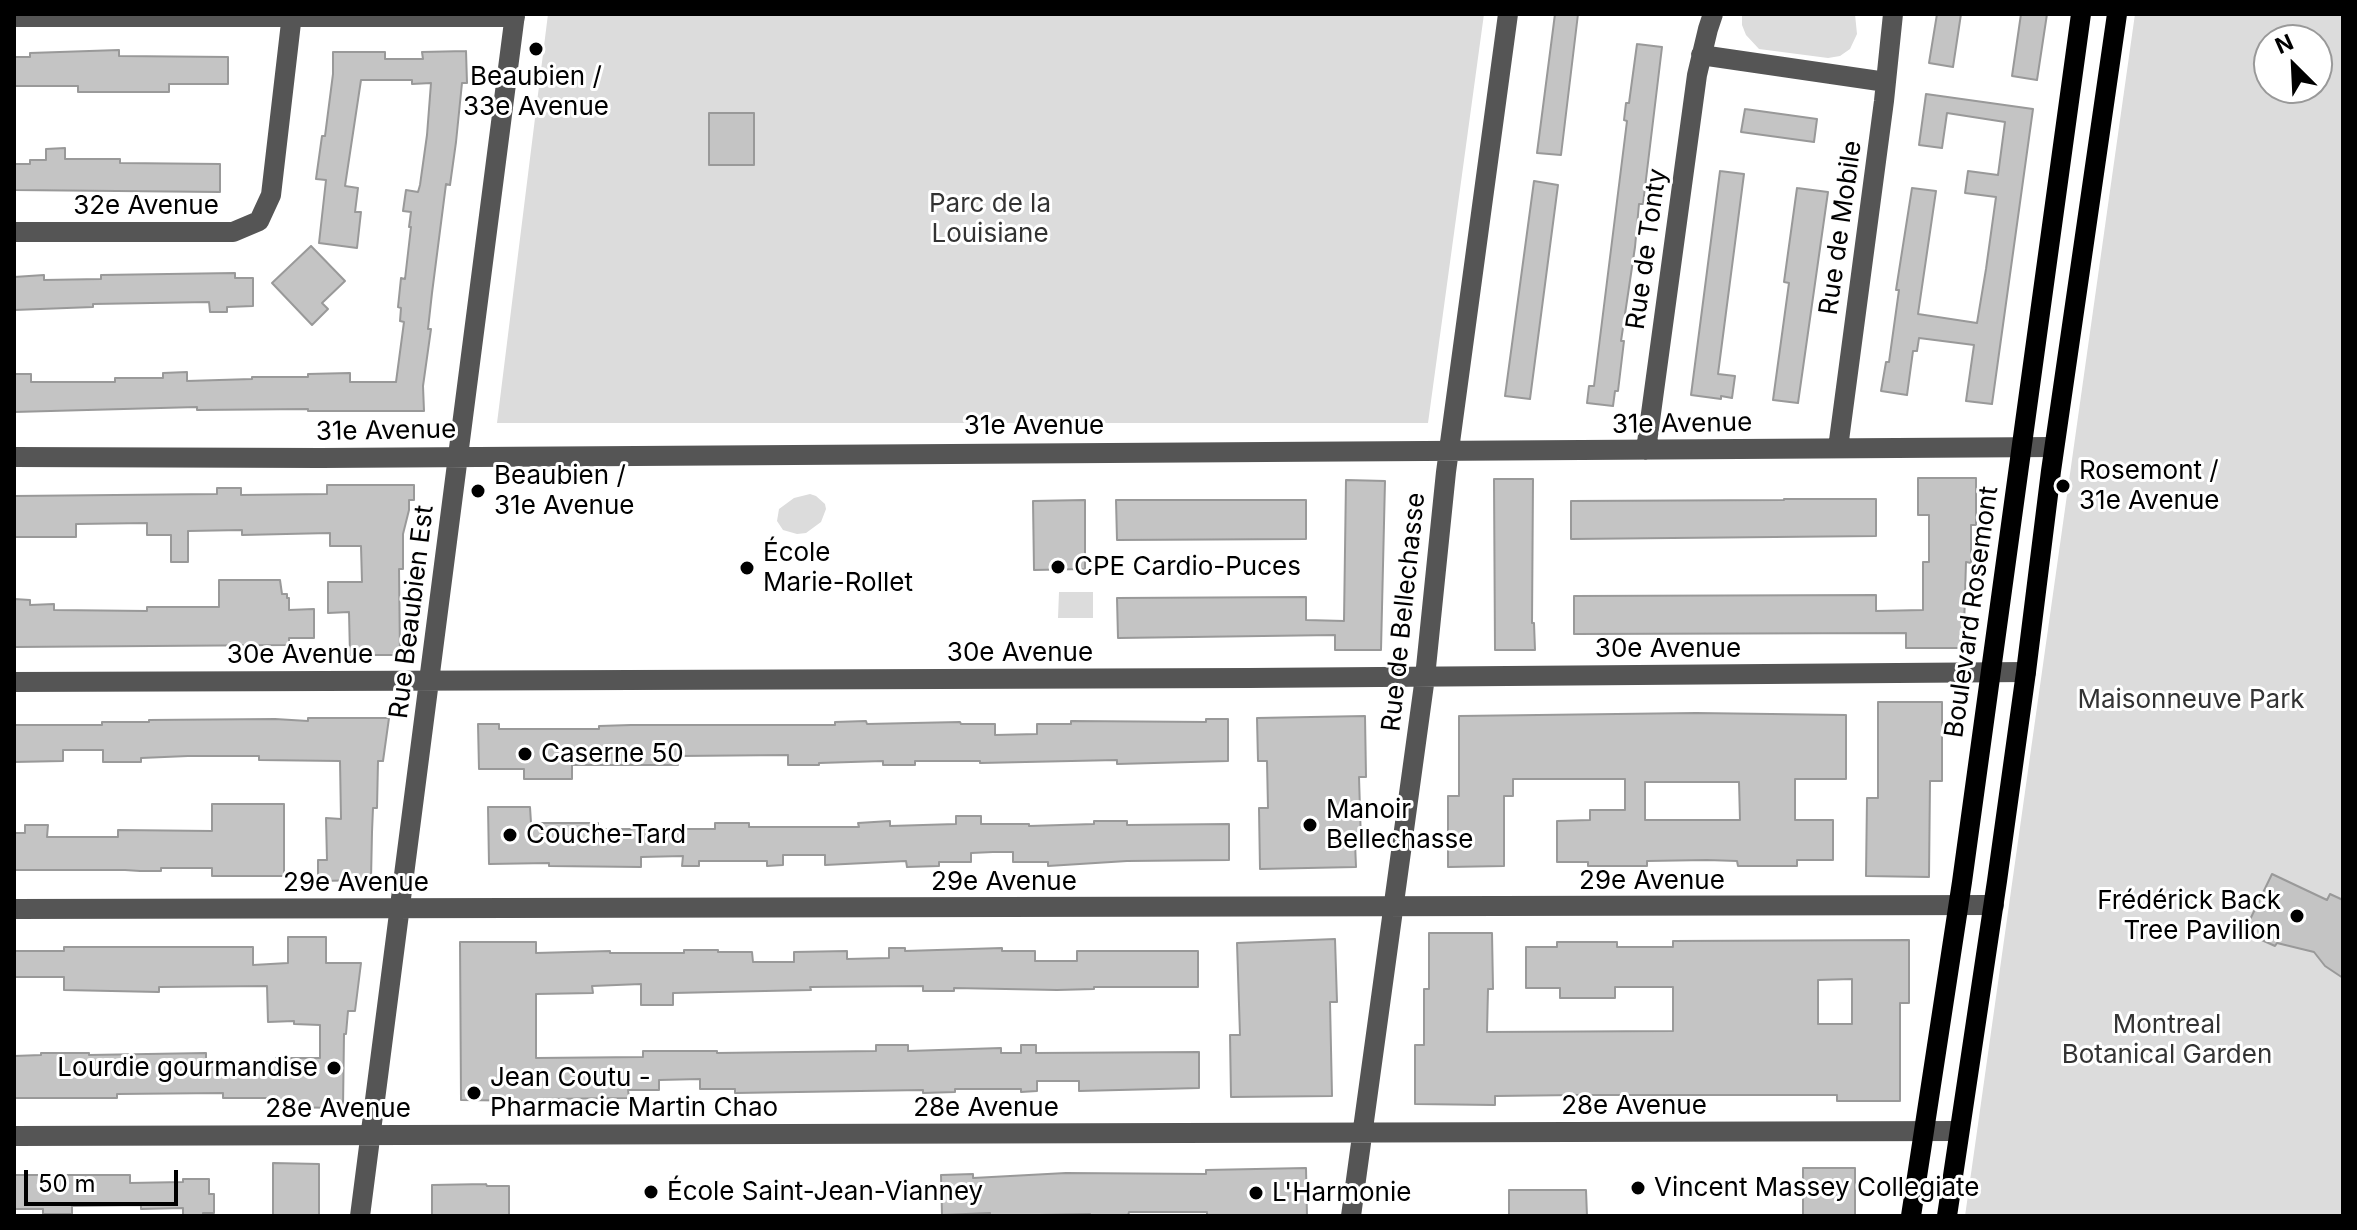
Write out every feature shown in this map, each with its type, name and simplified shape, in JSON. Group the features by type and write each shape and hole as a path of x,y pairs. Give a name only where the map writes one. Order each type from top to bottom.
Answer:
{"main road":[{"name":"Boulevard Rosemont","path":"1911,1216 1959,906 2081,14"},
{"path":"1947,1216 1994,905 2054,447 2117,14"}],"street":[{"name":"32e Avenue","path":"14,232 233,232 259,221 271,195 292,14"},
{"name":"Rue de Bellechasse","path":"1351,1216 1395,907 1425,677 1448,450 1508,14"},
{"name":"Rue de Tonty","path":"1646,450 1701,55 1713,14"},
{"name":"Rue de Mobile","path":"1838,448 1893,14"},
{"path":"14,17 515,15"},
{"name":"Rue Beaubien Est","path":"360,1216 515,15"},
{"path":"1701,55 1886,82"},
{"name":"31e Avenue","path":"14,457 2054,447"},
{"name":"30e Avenue","path":"14,682 2026,672"},
{"name":"29e Avenue","path":"14,909 1994,905"},
{"name":"28e Avenue","path":"14,1136 1959,1131"}],"green space":[{"name":"Parc de la Louisiane","path":"548,14 1484,14 1428,423 497,423"},
{"path":"1742,14 1855,14 1857,34 1850,49 1840,56 1828,58 1759,49 1746,35"},
{"name":"Maisonneuve Park","path":"2135,14 2343,14 2343,1216 1965,1216"},
{"path":"810,494 825,504 821,522 806,533 783,530 777,521 779,509 794,498"},
{"path":"1059,592 1093,592 1093,618 1058,618"}],"building":[{"path":"1555,14 1578,14 1561,155 1537,153"},
{"path":"1937,14 1961,14 1953,67 1929,63"},
{"path":"2021,14 2047,14 2037,80 2012,76"},
{"path":"1637,44 1662,47 1643,204 1639,204 1621,341 1624,341 1618,391 1615,391 1613,406 1587,403 1589,386 1594,386 1627,121 1624,120 1626,103 1629,103"},
{"path":"119,50 119,56 228,57 228,84 169,84 169,92 78,92 78,86 14,86 14,57 30,57 30,53"},
{"path":"466,51 467,83 462,83 450,185 446,184 432,293 428,329 431,329 423,386 424,411 197,410 197,407 14,412 15,374 31,374 31,382 115,382 115,378 163,378 163,373 187,372 187,381 350,373 350,382 396,382 404,322 400,321 401,308 398,307 401,278 405,279 411,227 411,212 403,211 406,190 418,192 420,185 431,83 361,80 345,186 358,188 355,212 361,212 357,248 319,243 326,180 316,179 322,136 325,136 333,52 385,52 385,59 423,59 422,52"},
{"path":"1926,94 2033,109 1992,404 1966,401 1974,345 1919,338 1917,351 1913,351 1907,395 1881,391 1886,362 1889,362 1899,290 1896,290 1912,188 1936,191 1918,314 1977,323 1986,269 1996,197 1965,193 1968,171 1998,175 2005,122 1947,113 1942,148 1919,145"},
{"path":"1745,109 1817,119 1814,142 1741,132"},
{"path":"709,113 754,113 754,165 709,165"},
{"path":"65,148 65,159 220,164 220,192 14,190 14,164 46,160 46,149"},
{"path":"1720,171 1744,174 1718,374 1735,376 1732,398 1721,396 1721,399 1691,395"},
{"path":"1534,181 1558,185 1530,399 1505,396"},
{"path":"1797,188 1828,192 1798,403 1773,400 1789,283 1784,282"},
{"path":"311,246 345,281 322,303 328,309 312,325 272,283"},
{"path":"235,273 235,278 253,278 253,306 227,307 227,312 210,312 209,302 93,304 93,307 14,310 14,277 44,275 44,280 101,279 101,275"},
{"path":"1918,478 1976,478 1976,525 1971,525 1971,563 1966,562 1964,628 1959,648 1906,648 1906,633 1574,634 1574,596 1876,595 1876,611 1923,610 1923,562 1929,562 1929,515 1918,515"},
{"path":"1494,479 1533,479 1532,623 1535,650 1495,650"},
{"path":"1346,480 1385,481 1381,650 1335,650 1335,635 1118,638 1117,598 1306,597 1306,620 1344,621"},
{"path":"327,485 414,485 414,500 409,500 403,534 403,569 399,569 400,655 350,655 349,612 328,613 328,582 362,582 361,546 330,546 330,533 242,535 242,530 188,531 188,562 171,562 171,535 147,535 147,523 76,524 76,537 14,537 14,496 217,494 217,488 241,488 241,495 327,494"},
{"path":"1876,499 1876,536 1571,539 1571,501"},
{"path":"1085,500 1085,569 1034,570 1033,501"},
{"path":"1116,500 1306,500 1306,539 1117,540"},
{"path":"219,580 280,580 282,594 287,594 289,598 289,610 314,609 314,638 289,638 289,645 14,647 14,599 30,600 30,605 54,604 54,610 147,611 147,607 219,607"},
{"path":"1878,702 1942,702 1942,781 1930,781 1929,877 1866,876 1867,798 1878,798"},
{"path":"1846,715 1846,779 1795,779 1795,820 1833,820 1833,860 1797,860 1797,866 1738,866 1737,861 1707,860 1647,861 1647,866 1588,866 1588,862 1557,862 1557,821 1590,820 1590,810 1625,810 1625,779 1513,779 1513,796 1504,796 1504,866 1448,867 1448,796 1459,796 1459,716","holes":["1645,782 1739,782 1740,820 1645,820"]},
{"path":"1365,716 1366,777 1359,777 1361,842 1355,842 1356,867 1260,869 1259,808 1268,808 1267,761 1258,761 1257,718"},
{"path":"308,718 389,718 383,761 378,761 371,880 318,881 318,860 327,860 326,818 341,819 340,761 188,756 141,758 141,762 103,762 103,750 63,750 63,761 14,762 14,725 102,725 102,722 149,720 308,721"},
{"path":"1206,719 1228,719 1228,761 1117,764 1117,760 915,761 915,765 883,765 883,761 788,765 788,755 678,756 678,765 572,765 572,779 524,779 524,769 479,769 478,724 499,724 499,729 599,729 599,726 631,725 960,722 995,724 995,735 1037,734 1037,724 1071,724 1071,721 1206,722"},
{"path":"212,804 284,804 284,876 212,876 212,868 161,868 161,871 14,870 14,833 25,833 25,825 48,825 47,837 118,837 118,830 212,831"},
{"path":"488,807 530,807 531,823 598,823 598,829 715,829 715,823 749,823 749,827 859,827 858,823 890,821 890,826 956,824 956,816 981,816 981,824 1029,826 1094,824 1094,821 1127,821 1127,825 1229,824 1229,860 1048,866 1048,862 1013,862 1013,852 993,852 971,853 971,862 939,862 939,866 907,867 906,861 825,865 825,855 783,855 783,865 767,866 767,861 699,861 699,866 682,866 683,856 641,857 641,867 489,864"},
{"name":"Frédérick Back Tree Pavilion","path":"2272,874 2327,900 2330,894 2343,900 2343,978 2325,966 2314,952 2277,943 2275,946 2244,932"},
{"path":"1429,933 1492,933 1493,989 1488,989 1487,1032 1673,1031 1673,987 1615,987 1615,998 1560,998 1560,988 1526,988 1526,947 1557,947 1557,942 1617,942 1617,947 1673,947 1673,941 1909,940 1909,1003 1900,1003 1900,1101 1837,1101 1837,1095 1576,1095 1495,1096 1495,1105 1415,1104 1415,1045 1424,1045 1424,989 1429,989","holes":["1852,979 1852,1024 1818,1024 1818,980"]},
{"path":"288,937 326,937 326,963 361,963 355,1011 348,1011 344,1034 343,1108 276,1107 276,1098 223,1098 223,1093 117,1094 117,1098 14,1098 14,1056 41,1053 206,1053 206,1062 276,1062 276,1058 320,1058 320,1025 294,1024 294,1021 268,1022 267,986 159,987 159,992 64,990 64,977 14,977 14,951 64,951 64,947 253,947 253,965 288,963"},
{"path":"1335,939 1337,1002 1330,1002 1332,1096 1231,1097 1230,1035 1240,1035 1237,943"},
{"path":"460,942 536,942 536,953 752,952 753,962 794,962 794,952 847,951 847,959 889,958 889,948 905,948 905,951 1002,948 1002,951 1035,951 1035,961 1077,961 1077,951 1198,951 1198,987 1057,990 954,988 954,991 923,991 923,986 810,987 811,990 673,993 673,1005 641,1005 641,984 592,986 593,993 536,994 536,1058 643,1057 643,1051 876,1051 876,1045 908,1045 908,1051 1001,1048 1001,1053 1021,1053 1021,1045 1036,1045 1036,1053 1199,1052 1199,1088 1079,1091 1079,1081 1037,1081 1037,1091 1021,1092 1021,1089 955,1089 955,1092 923,1093 923,1090 735,1093 735,1089 700,1089 700,1079 659,1080 659,1090 628,1090 629,1098 461,1100"},
{"path":"273,1163 319,1164 319,1216 273,1216"},
{"path":"1306,1168 1307,1216 1207,1216 1207,1212 1129,1212 1128,1216 942,1215 941,1175 973,1174 973,1178 1066,1173 1206,1174 1206,1170"},
{"name":"Vincent Massey Collegiate","path":"1803,1168 1855,1168 1855,1216 1803,1216"},
{"path":"14,1175 130,1175 130,1183 209,1179 209,1194 214,1194 214,1213 183,1216 183,1208 141,1209 141,1205 72,1206 72,1214 43,1214 43,1209 14,1209"},
{"path":"432,1185 509,1186 509,1216 432,1216"},
{"name":"Vincent Massey Collegiate","path":"1509,1190 1586,1190 1587,1216 1509,1216"}],"place":[{"name":"Beaubien / 33e Avenue","path":"536,49"},
{"name":"Rosemont / 31e Avenue","path":"2063,486"},
{"name":"Beaubien / 31e Avenue","path":"478,491"},
{"name":"CPE Cardio-Puces","path":"1058,567"},
{"name":"École Marie-Rollet","path":"747,568"},
{"name":"Caserne 50","path":"525,754"},
{"name":"Manoir Bellechasse","path":"1310,825"},
{"name":"Couche-Tard","path":"510,835"},
{"name":"Frédérick Back Tree Pavilion","path":"2297,916"},
{"name":"Lourdie gourmandise","path":"334,1068"},
{"name":"Jean Coutu - Pharmacie Martin Chao","path":"474,1093"},
{"name":"Vincent Massey Collegiate","path":"1638,1188"},
{"name":"École Saint-Jean-Vianney","path":"651,1192"},
{"name":"L'Harmonie","path":"1256,1193"}],"park label":[{"name":"Montreal Botanical Garden","path":"2167,1040"}]}
